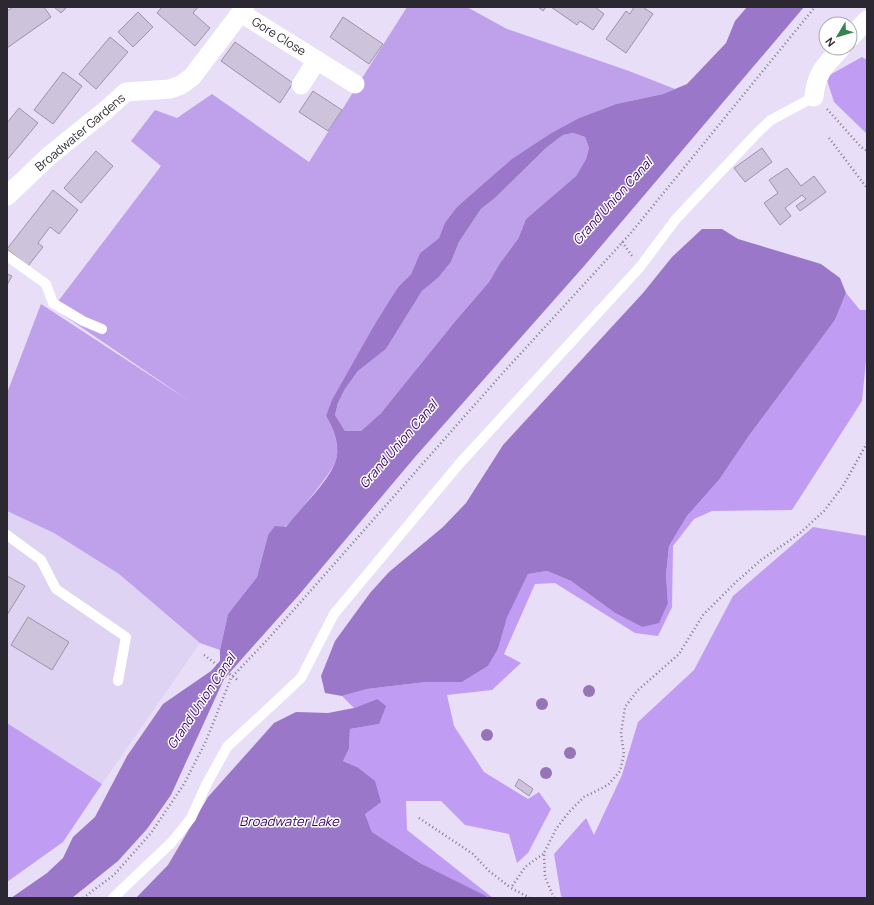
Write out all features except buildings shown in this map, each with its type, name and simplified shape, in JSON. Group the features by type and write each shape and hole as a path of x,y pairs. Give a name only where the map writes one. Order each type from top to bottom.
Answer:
{"street":[{"name":"Gore Close","path":"243,10 355,84"},
{"name":"Broadwater Gardens","path":"7,196 49,156 126,92 170,89 192,77 243,10"},
{"path":"858,30 867,20"},
{"path":"814,96 815,83 820,72 834,56"},
{"name":"Gore Close","path":"301,85 317,60"}],"lane":[{"path":"113,898 172,842 191,818 206,785 227,747 301,678 334,614 460,463 640,267 676,219 758,132 771,120 814,96"},
{"path":"7,256 46,284 53,303 83,321 102,329"},
{"path":"7,535 41,560 56,589 126,637 118,681"}],"path":[{"path":"83,898 114,875 155,827 184,784 206,741 231,678 274,632 506,370 630,234 815,7"},
{"path":"814,96 861,147 867,151"},
{"path":"829,138 867,188"},
{"path":"511,888 525,867 544,853 556,829 569,812 584,797 608,785 620,771 624,754 621,734 625,708 636,691 679,654 703,615 735,583 761,560 799,534 824,511 843,486 867,443"},
{"path":"204,655 239,681"},
{"path":"419,818 473,854 489,871 511,888 530,898"},
{"path":"544,853 545,877 554,898"}],"shaded area":[{"path":"407,7 467,7 507,29 629,71 675,89 663,94 616,104 579,118 553,132 457,207 439,238 420,253 411,274 398,287 376,322 326,416 336,439 337,457 335,463 320,486 289,523 283,528 268,535 257,577 228,614 220,650 200,643 119,574 54,533 7,511 7,393 41,304 191,402 53,308 161,166 131,141 155,110 177,118 212,94 309,162"},
{"path":"862,57 867,60 867,134 834,102 826,77"},
{"path":"573,133 585,137 589,148 586,159 576,176 526,219 518,239 500,263 489,282 381,413 361,431 345,431 335,415 338,403 345,389 358,371 386,349 422,291 438,278 451,262 459,242 481,209 495,198 546,148 563,135"},
{"path":"846,293 860,310 867,310 867,351 862,401 792,510 712,511 694,519 673,546 672,607 658,636 635,633 555,583 535,584 504,654 521,663 492,690 447,695 454,726 484,772 528,799 539,792 551,809 528,853 517,863 509,834 465,825 441,801 406,801 407,830 493,898 486,898 485,896 420,863 372,832 365,814 357,767 343,761 349,749 350,729 379,724 377,699 354,708 342,696 367,689 426,682 462,682 488,666 498,649 506,617 528,574 547,571 571,581 615,613 642,627 668,603 666,575 669,546 687,516 719,480 748,437 835,320"},
{"path":"7,511 61,536 119,574 200,643 102,784 7,723"},
{"path":"813,527 867,536 867,898 564,898 561,896 554,854 586,818 594,835 622,775 638,722 694,670 733,596"},
{"path":"7,723 102,784 63,842 7,882"}],"water":[{"name":"Grand Union Canal","path":"747,7 804,7 585,265 415,457 298,596 224,679 171,795 147,829 118,861 72,898 11,898 47,873 63,858 73,837 95,817 127,756 163,704 211,671 220,661 220,650 228,614 257,577 268,535 275,526 286,527 320,487 335,463 337,457 336,438 326,416 332,400 376,322 398,287 411,274 420,253 439,238 445,223 457,207 512,159 553,132 579,118 616,104 663,94 687,84 726,43 735,21","holes":["573,133 585,137 589,148 586,159 576,176 526,219 518,239 500,263 489,282 381,413 361,431 345,431 335,415 338,403 345,389 358,371 386,349 422,291 438,278 451,262 459,242 481,209 495,198 546,148 563,135"]},
{"path":"702,229 722,229 738,239 821,264 840,278 846,293 835,320 748,437 719,480 687,516 669,546 666,575 668,603 659,623 642,627 615,613 571,581 547,571 528,574 507,617 498,649 488,666 462,682 426,682 367,689 342,696 325,693 321,676 335,641 370,593 389,572 443,527 466,503 503,445 643,293 672,257"},
{"name":"Broadwater Lake","path":"377,699 386,706 379,724 350,729 349,749 343,761 357,767 375,781 381,802 365,814 372,832 420,863 486,896 486,898 136,898 168,865 208,797 274,723 296,712 328,713 354,708"}]}
